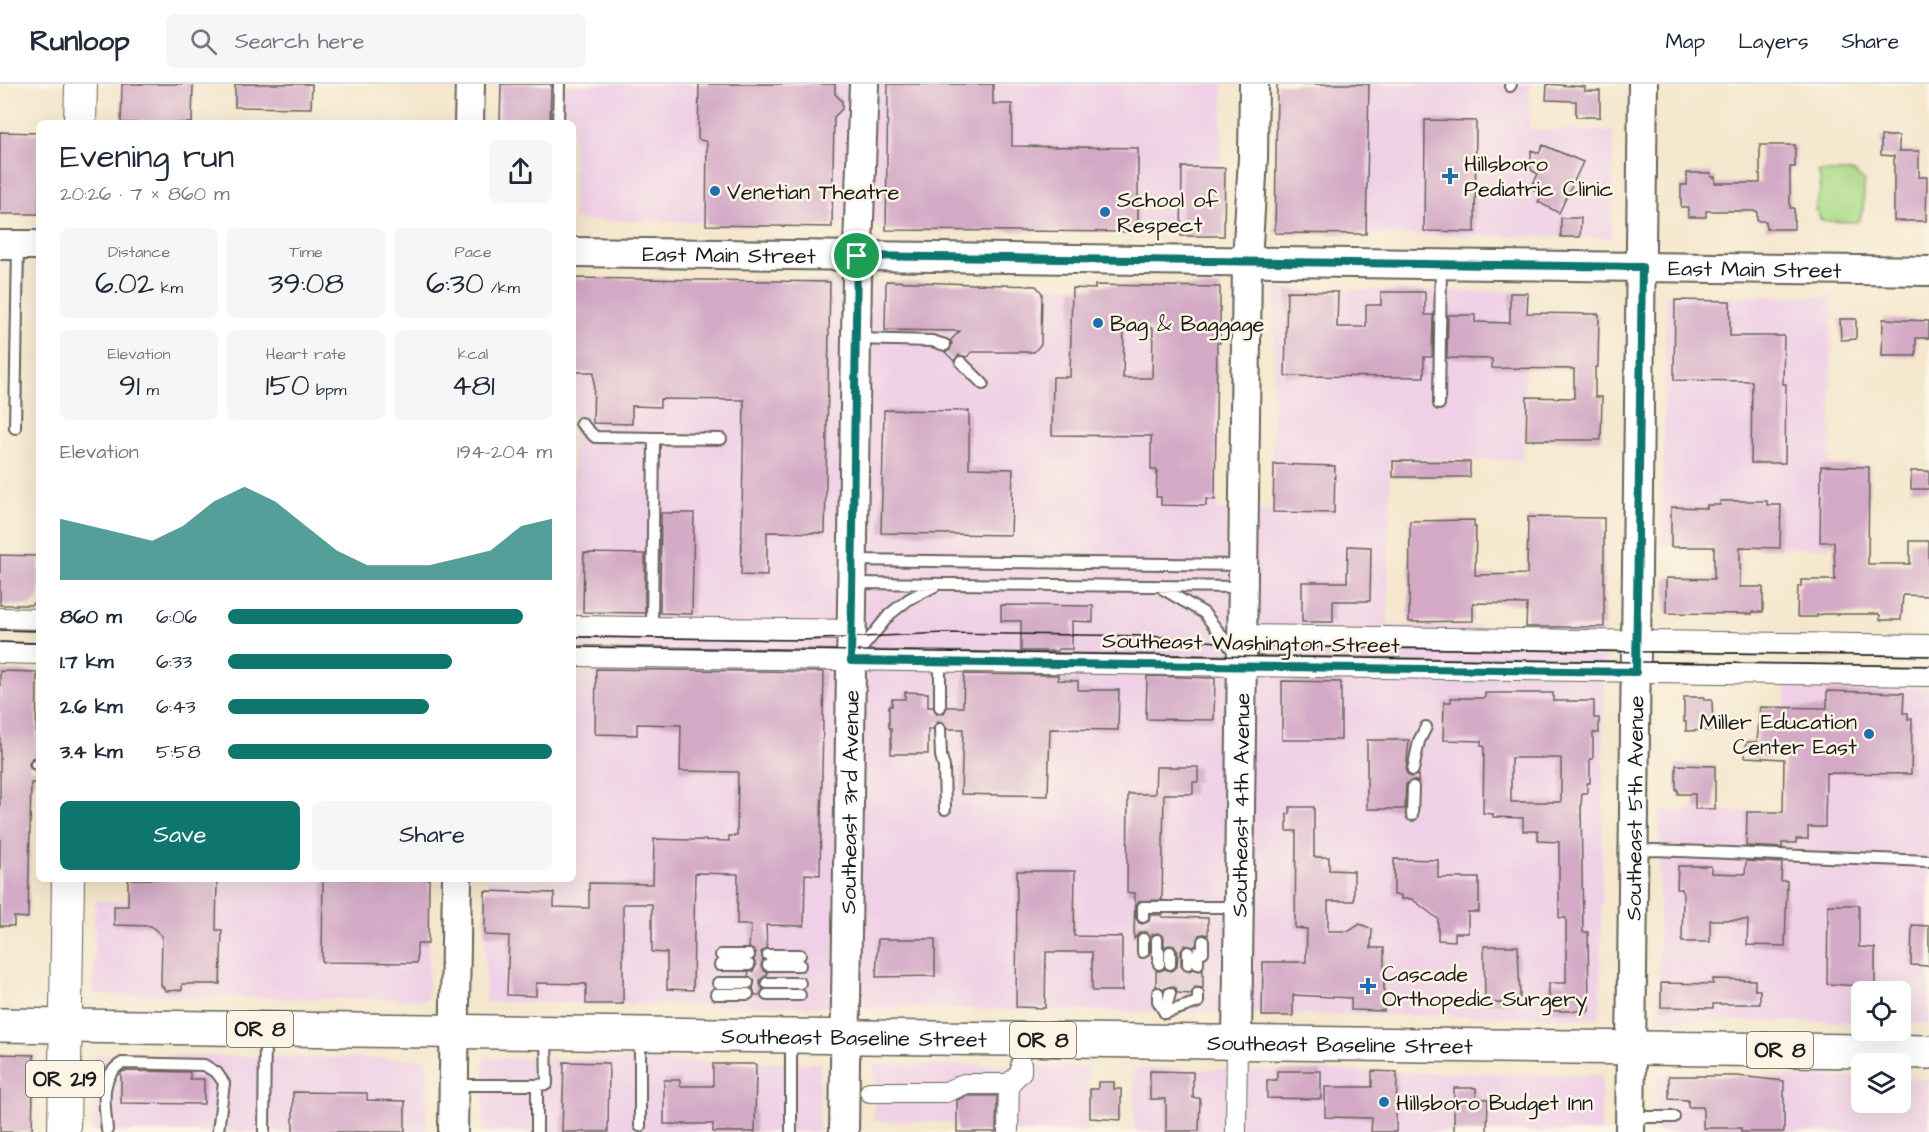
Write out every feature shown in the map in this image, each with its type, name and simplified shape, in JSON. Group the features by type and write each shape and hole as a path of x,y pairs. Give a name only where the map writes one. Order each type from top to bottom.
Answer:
{"highway":[{"name":"OR 8","path":"0,1025 65,1026"},
{"name":"Southeast Baseline Street","path":"65,1026 1929,1052"}],"main road":[{"path":"80,120 81,84"},
{"path":"65,1026 68,882"},
{"name":"OR 219","path":"64,1132 65,1026"}],"street":[{"path":"469,120 470,84"},
{"name":"Southeast 3rd Avenue","path":"844,1132 857,256 864,84"},
{"name":"Southeast 4th Avenue","path":"1236,1132 1247,262 1253,158 1254,84"},
{"name":"Southeast 5th Avenue","path":"1630,1125 1643,84"},
{"name":"East Main Street","path":"576,252 1929,271"},
{"path":"0,618 36,619"},
{"path":"576,626 852,630"},
{"name":"Southeast Washington Street","path":"1242,635 1929,645"},
{"path":"0,653 36,654"},
{"name":"Southeast Washington Street","path":"576,656 1929,676"},
{"path":"453,1132 457,882"},
{"path":"1008,1132 1009,1084 1021,1072 1021,1064"},
{"path":"870,1092 946,1092 964,1084 1009,1084"}],"lane":[{"path":"558,120 559,84"},
{"path":"15,428 19,245"},
{"path":"1439,404 1442,265"},
{"path":"856,339 932,341 945,345"},
{"path":"962,362 983,384"},
{"path":"581,423 595,437 721,439"},
{"path":"652,627 654,438"},
{"path":"853,572 1243,576"},
{"path":"853,572 938,585 1160,587 1243,576"},
{"path":"851,661 890,614 909,599 938,585"},
{"path":"1160,587 1189,602 1204,613 1229,643 1242,666"},
{"path":"940,662 940,707"},
{"path":"1413,770 1419,741 1426,727"},
{"path":"940,729 945,809"},
{"path":"1412,814 1413,787"},
{"path":"1633,851 1929,861"},
{"path":"1143,917 1143,907 1158,912 1203,913 1239,908"},
{"path":"1143,939 1143,952"},
{"path":"1157,940 1164,964"},
{"path":"1190,941 1196,950 1193,964"},
{"path":"721,960 749,960"},
{"path":"768,960 800,960"},
{"path":"800,983 767,989 800,995"},
{"path":"717,988 748,989"},
{"path":"1164,993 1158,1001 1165,1013 1198,1002 1193,994"},
{"path":"264,1132 265,1029"},
{"path":"454,1085 547,1084 546,1034"},
{"path":"640,1035 640,1126"},
{"path":"791,1036 791,1132"},
{"path":"107,1130 105,1084 111,1069 122,1063 204,1065 217,1073 224,1083 218,1131"},
{"path":"537,1085 537,1132"},
{"path":"1630,1125 1674,1117"}],"shaded area":[{"path":"497,84 1223,84 1219,231 576,220 576,120 497,120"},
{"path":"1369,84 1530,84 1529,130 1613,131 1611,238 1366,234"},
{"path":"576,279 1219,288 1217,510 1272,511 1275,289 1526,292 1524,460 1390,458 1388,625 1605,629 1600,1018 485,1002 487,882 576,882"},
{"path":"1666,295 1832,297 1830,464 1869,465 1868,544 1830,544 1829,548 1662,545"},
{"path":"1786,686 1929,688 1929,1023 1911,1023 1911,981 1851,981 1851,1022 1658,1020 1660,810 1784,812"},
{"path":"179,882 430,882 428,1000 94,995 95,901 179,902"},
{"path":"94,1054 428,1059 427,1132 92,1132"},
{"path":"484,1058 820,1063 819,1132 483,1132"},
{"path":"874,1064 1088,1067 1087,1132 956,1132 956,1122 874,1121"},
{"path":"1134,1068 1602,1075 1601,1132 1134,1132"},
{"path":"1657,1074 1851,1078 1851,1113 1911,1113 1911,1079 1929,1079 1929,1132 1656,1132"}],"green space":[{"path":"1818,172 1854,172 1864,182 1863,210 1857,222 1820,219 1815,210 1820,186"}],"building":[{"path":"122,84 193,84 192,120 121,120"},
{"path":"235,84 312,84 311,108 235,107"},
{"path":"501,84 551,84 550,120 500,120"},
{"path":"699,84 835,84 835,94 842,101 842,109 834,117 832,227 706,225 707,142 698,139"},
{"path":"888,84 993,84 993,104 1012,104 1012,146 1138,148 1138,232 886,230"},
{"path":"1277,84 1369,84 1366,234 1275,233"},
{"path":"1547,84 1585,87 1585,91 1600,91 1600,117 1576,117 1576,101 1546,100"},
{"name":"Hillsboro Pediatric Clinic","path":"1425,120 1476,121 1475,232 1424,231"},
{"path":"0,132 36,133 36,214 0,214"},
{"path":"1881,136 1899,136 1899,151 1919,151 1919,177 1927,177 1926,221 1894,221 1894,156 1881,155"},
{"path":"1543,145 1583,162 1559,213 1538,202 1542,194 1531,188 1538,174 1531,170 1531,150 1539,153"},
{"path":"1760,145 1795,145 1795,167 1790,167 1790,208 1794,208 1794,229 1766,229 1766,221 1757,221 1757,211 1706,211 1706,217 1688,217 1688,207 1681,207 1681,185 1687,185 1687,173 1711,173 1711,177 1715,177 1715,183 1760,183"},
{"path":"1182,167 1225,168 1224,236 1181,236"},
{"path":"1561,218 1581,218 1580,237 1561,237"},
{"path":"576,278 830,282 825,533 767,532 767,576 741,575 744,400 660,399 660,407 632,406 632,424 593,423 594,372 576,372"},
{"path":"886,281 1036,286 1042,293 1041,344 1034,352 972,352 967,357 959,355 954,361 945,352 950,350 951,340 960,331 885,330"},
{"path":"1095,285 1220,287 1215,500 1206,499 1206,506 1161,505 1161,497 1156,497 1157,470 1151,470 1151,436 1052,435 1053,377 1070,377 1072,288 1095,289","holes":["1124,327 1153,328 1152,378 1123,378"]},
{"path":"1287,291 1338,292 1337,327 1366,327 1366,305 1381,305 1381,292 1425,292 1425,315 1433,315 1432,357 1424,357 1424,377 1285,376"},
{"path":"1510,293 1528,293 1527,313 1599,314 1595,397 1602,397 1601,440 1526,440 1527,397 1574,398 1574,369 1492,368 1492,359 1447,358 1448,315 1475,315 1475,322 1510,323"},
{"path":"1675,300 1730,301 1730,336 1784,336 1785,463 1751,463 1752,381 1674,380"},
{"path":"1840,319 1856,319 1856,339 1841,340"},
{"path":"1883,319 1929,321 1929,338 1916,338 1916,356 1882,356"},
{"path":"884,410 969,411 969,468 1013,469 1011,535 881,533"},
{"path":"1393,461 1470,462 1470,477 1393,477"},
{"path":"1274,464 1335,466 1334,513 1273,512"},
{"path":"1821,466 1869,467 1868,564 1910,564 1910,541 1929,541 1929,596 1903,595 1901,620 1880,620 1878,614 1825,614 1817,615 1817,617 1797,615 1798,586 1801,586 1801,580 1835,580 1834,542 1820,542"},
{"path":"1911,471 1929,471 1929,489 1911,489"},
{"path":"1720,501 1767,501 1767,505 1781,505 1780,548 1740,547 1740,587 1763,587 1763,612 1752,612 1752,614 1666,613 1666,578 1714,579 1714,547 1671,547 1671,507 1707,508 1707,505 1720,505"},
{"path":"661,513 694,513 692,614 660,613"},
{"path":"1528,517 1604,518 1604,627 1526,627 1527,604 1473,603 1473,621 1409,622 1410,521 1474,520 1474,527 1476,527 1475,575 1527,574"},
{"path":"1348,546 1371,547 1370,601 1333,601 1333,622 1302,622 1302,582 1347,582"},
{"path":"584,553 645,554 645,613 583,612"},
{"path":"0,555 36,556 36,600 31,605 0,605"},
{"path":"1001,605 1093,606 1093,622 1072,621 1072,649 1021,651 1021,621 1001,621"},
{"path":"596,669 824,672 820,875 805,874 804,926 766,925 767,948 761,952 763,960 761,966 767,975 760,980 763,989 760,995 755,995 753,988 755,980 748,976 756,966 754,960 756,952 749,948 751,925 737,925 738,874 695,873 693,990 667,989 667,953 652,952 652,904 623,904 623,1004 586,1004 586,984 536,983 536,996 507,995 509,936 485,935 485,891 554,893 554,907 589,908 589,883 653,884 654,839 729,841 729,836 737,836 738,772 680,771 681,725 637,724 637,735 595,734"},
{"path":"0,671 36,672 36,757 32,758 29,763 30,768 36,771 35,783 31,783 28,918 14,917 14,926 0,926"},
{"path":"964,674 1058,675 1058,680 1078,681 1078,690 1119,690 1118,730 1050,729 1048,796 961,794 963,729 947,729 944,723 937,722 933,729 928,729 928,754 891,754 889,706 892,706 892,699 905,699 905,692 928,693 928,707 933,707 937,714 944,713 947,707 963,707"},
{"path":"1147,676 1215,678 1214,720 1146,719"},
{"path":"1282,681 1341,682 1341,740 1282,740"},
{"path":"1827,691 1904,693 1903,713 1908,713 1908,719 1912,719 1911,774 1826,773 1825,827 1808,827 1808,839 1796,839 1796,843 1782,843 1782,848 1746,846 1747,812 1783,812 1784,759 1745,757 1746,742 1757,742 1760,707 1827,708"},
{"path":"1485,693 1553,693 1553,701 1594,701 1594,718 1599,718 1599,733 1593,733 1590,783 1587,783 1587,793 1582,793 1581,805 1583,932 1588,932 1589,1011 1549,1011 1549,983 1566,983 1566,918 1559,918 1559,842 1538,841 1538,831 1523,831 1523,818 1493,817 1493,814 1483,813 1484,746 1481,746 1481,741 1443,740 1444,702 1451,702 1451,698 1485,698","holes":["1511,758 1561,758 1561,802 1511,802"]},
{"path":"1684,697 1704,697 1704,700 1712,700 1713,730 1686,731"},
{"path":"1367,740 1409,740 1406,772 1411,777 1418,775 1418,782 1413,780 1406,784 1405,809 1367,809"},
{"path":"1676,765 1715,766 1715,809 1695,809 1695,794 1678,794"},
{"path":"1156,767 1198,767 1198,782 1193,782 1193,794 1164,794 1162,900 1139,901 1136,906 1136,918 1142,924 1149,921 1150,915 1208,918 1208,935 1199,935 1196,945 1193,947 1185,945 1181,951 1181,965 1184,970 1203,970 1203,988 1195,987 1191,994 1177,993 1176,988 1171,986 1164,989 1156,986 1156,971 1164,969 1171,971 1177,967 1178,952 1174,946 1164,947 1164,937 1158,933 1150,937 1146,932 1140,932 1134,939 1135,893 1127,893 1128,794 1155,794"},
{"path":"1290,807 1314,807 1314,857 1329,857 1329,870 1354,871 1354,901 1328,901 1328,931 1349,931 1360,924 1372,929 1371,948 1384,948 1384,1011 1351,1010 1351,998 1293,995 1293,1016 1262,1016 1263,962 1306,962 1307,929 1295,928 1296,831 1287,831 1287,814 1290,814"},
{"path":"1394,859 1438,860 1438,878 1479,878 1479,912 1468,912 1468,933 1455,933 1455,941 1438,940 1438,919 1412,899 1401,899 1401,895 1394,895"},
{"path":"1746,861 1782,863 1781,881 1787,881 1785,946 1747,945 1748,920 1710,920 1710,942 1682,942 1683,896 1682,889 1677,889 1678,866 1711,866 1711,873 1745,874"},
{"path":"1017,871 1075,871 1074,936 1122,937 1122,991 1092,991 1092,952 1046,952 1045,1008 1016,1007"},
{"path":"128,882 217,882 216,930 222,930 220,984 182,984 182,990 166,991 161,985 162,936 151,926 114,925 114,906 128,906"},
{"path":"323,882 429,882 428,944 417,944 417,963 322,962"},
{"path":"1828,905 1859,905 1859,947 1875,948 1875,981 1851,981 1851,985 1827,984"},
{"path":"1912,925 1929,926 1929,966 1911,965"},
{"path":"878,939 935,939 935,976 876,977"},
{"path":"1484,946 1518,946 1520,998 1513,998 1513,1003 1485,1003"},
{"path":"1713,979 1755,980 1755,990 1760,990 1760,1004 1713,1004 1713,1008 1661,1007 1661,983 1713,984"},
{"path":"0,1054 34,1055 32,1132 0,1132"},
{"path":"564,1062 609,1063 608,1132 562,1132"},
{"path":"713,1064 756,1064 755,1132 713,1132 713,1124 664,1124 664,1080 680,1080 680,1086 713,1086"},
{"path":"124,1071 190,1072 190,1079 204,1079 204,1104 121,1103 121,1073"},
{"path":"1150,1071 1193,1072 1193,1098 1200,1098 1199,1131 1166,1131 1166,1099 1150,1099"},
{"path":"1277,1071 1321,1071 1321,1099 1267,1098 1267,1080 1277,1080"},
{"path":"1372,1071 1397,1072 1396,1132 1371,1132 1372,1118 1325,1117 1325,1087 1372,1087"},
{"path":"1669,1076 1738,1076 1784,1081 1784,1132 1741,1132 1741,1128 1703,1128 1703,1107 1688,1107 1688,1100 1669,1099"},
{"path":"1098,1082 1114,1082 1114,1089 1121,1089 1121,1120 1090,1118 1090,1089 1098,1089"},
{"path":"1454,1088 1476,1088 1476,1099 1488,1099 1487,1132 1454,1132"},
{"path":"293,1092 367,1093 367,1100 405,1101 405,1132 293,1132"},
{"path":"967,1096 997,1096 996,1132 957,1132 957,1100"}],"tram line":[{"path":"0,630 36,631"},
{"path":"576,637 801,640 944,633 1150,636 1310,647 1929,656"},
{"path":"0,642 36,643"},
{"path":"576,647 1929,666"}],"place":[{"name":"Hillsboro Pediatric Clinic","path":"1450,176"},
{"name":"Venetian Theatre","path":"715,191"},
{"name":"School of Respect","path":"1105,212"},
{"name":"Bag & Baggage","path":"1098,323"},
{"name":"Miller Education Center East","path":"1869,734"},
{"name":"Cascade Orthopedic Surgery","path":"1368,986"},
{"name":"Hillsboro Budget Inn","path":"1384,1102"}],"route":[{"path":"857,256 1642,267 1636,672 851,661 857,256"}]}
